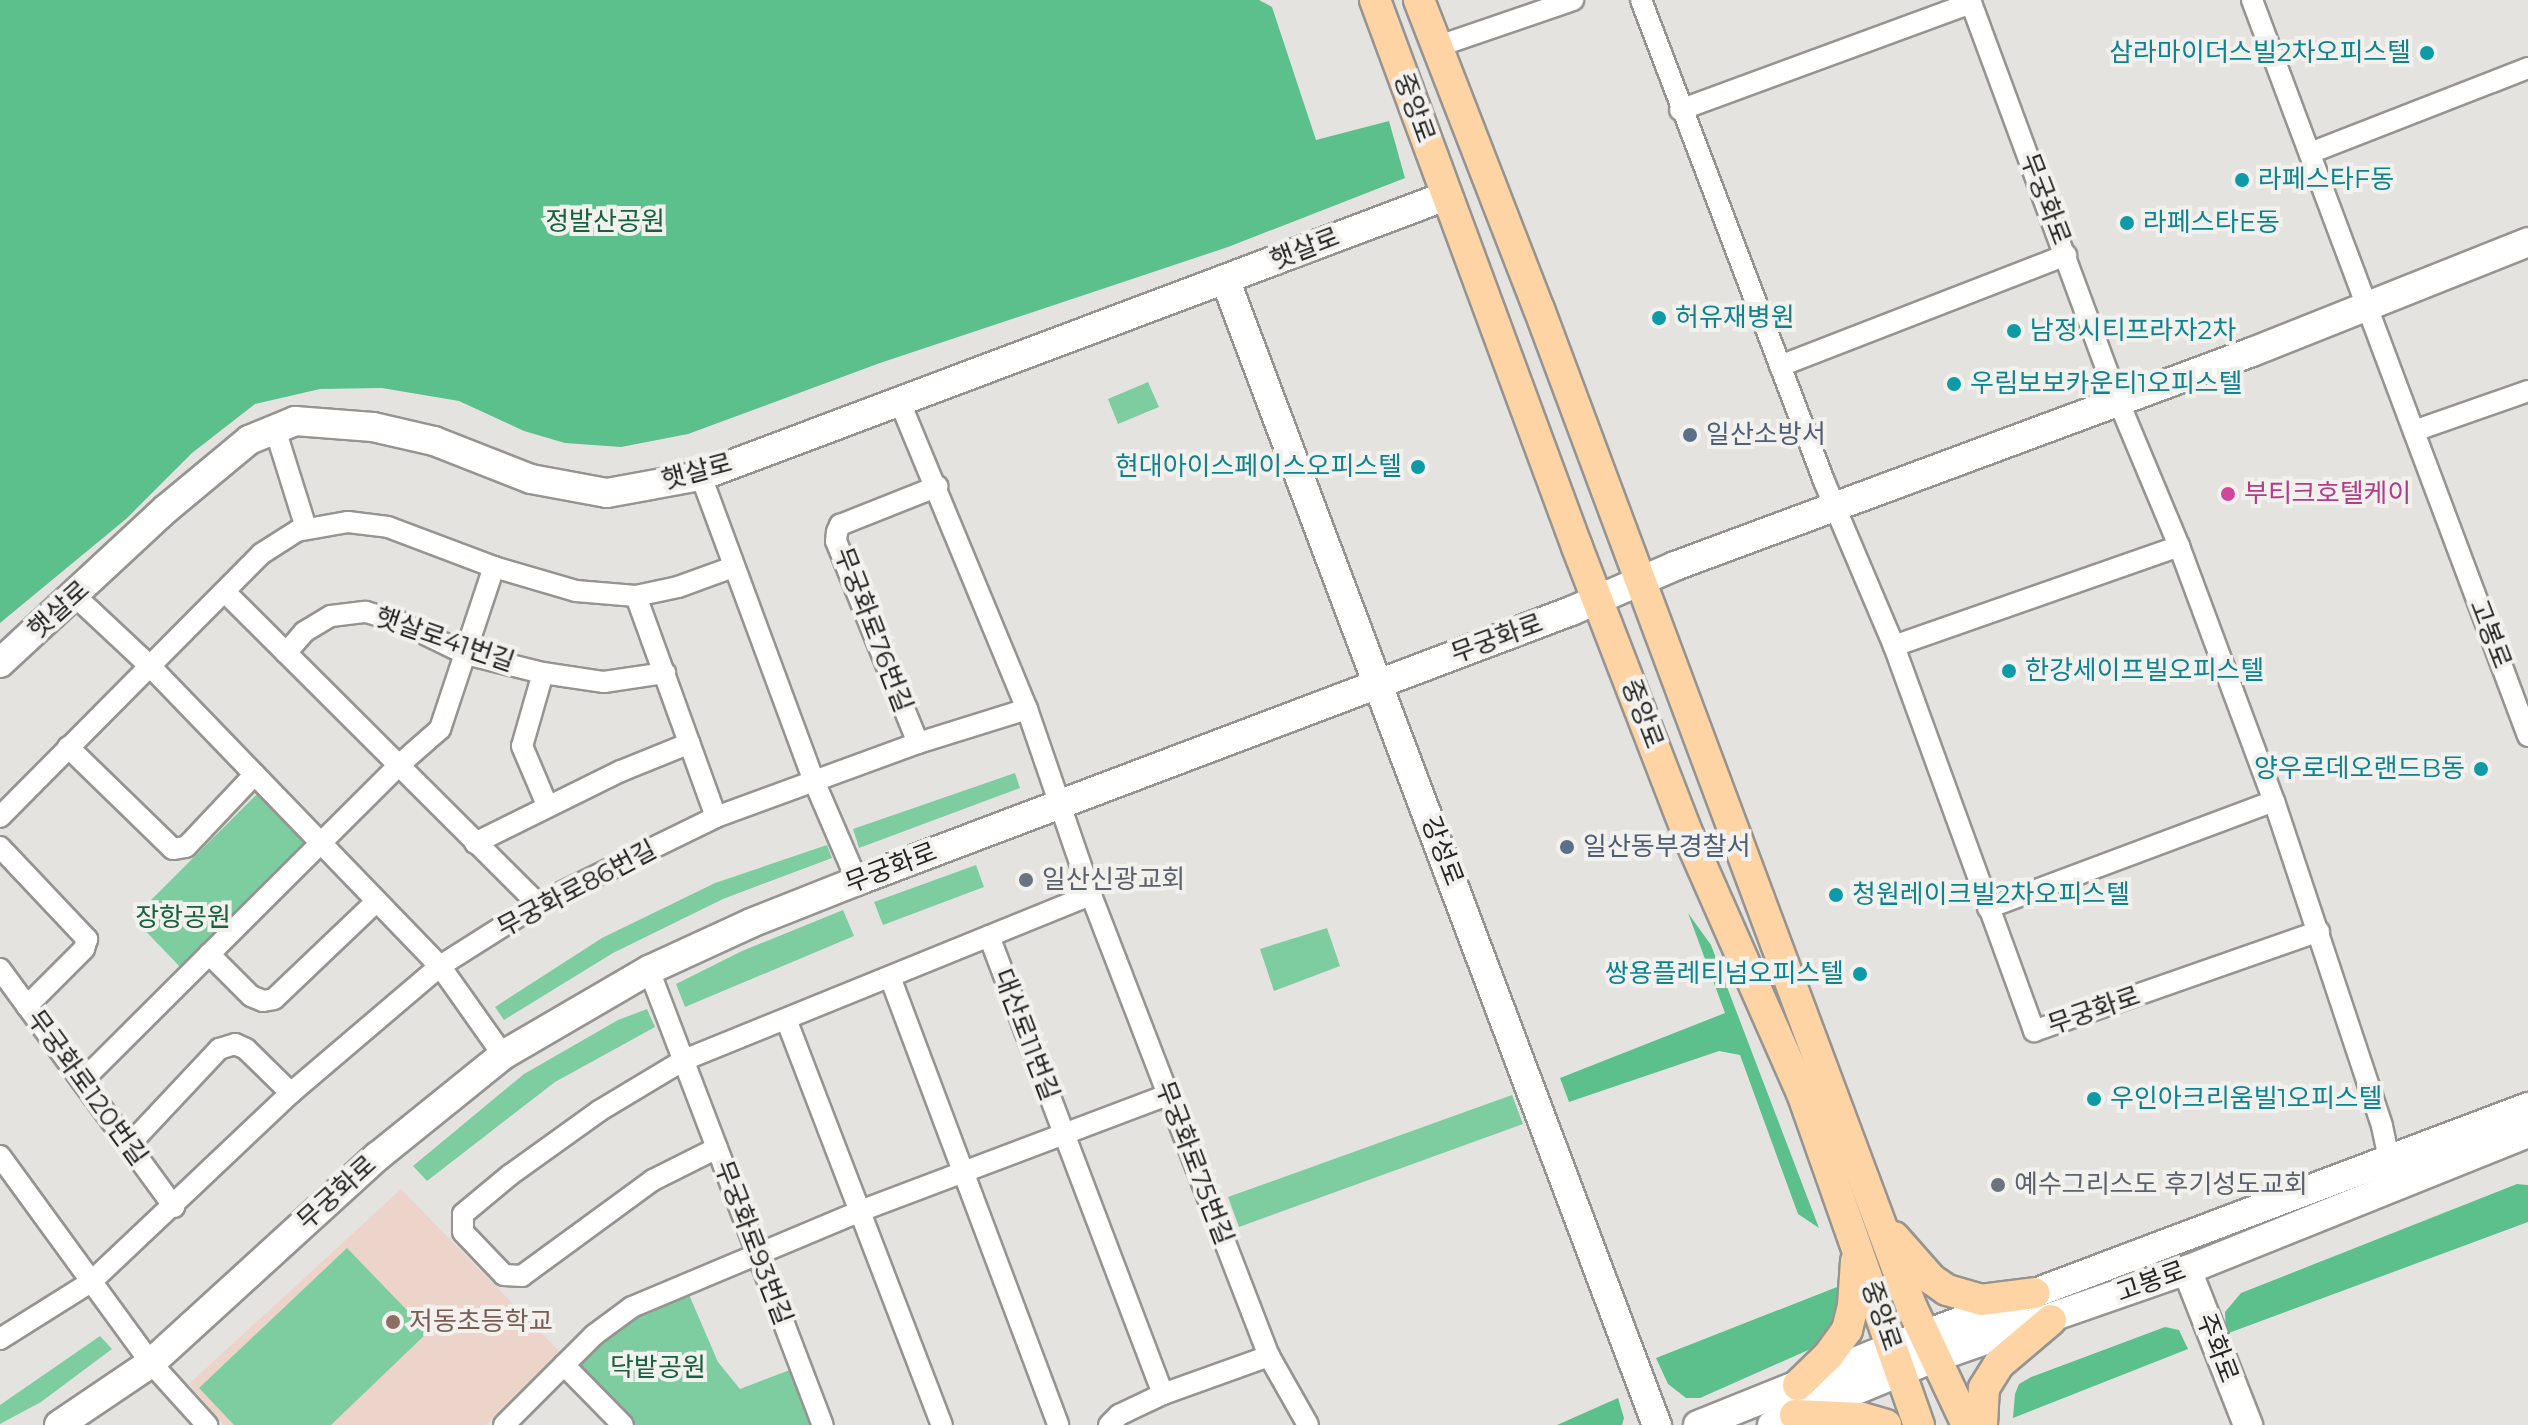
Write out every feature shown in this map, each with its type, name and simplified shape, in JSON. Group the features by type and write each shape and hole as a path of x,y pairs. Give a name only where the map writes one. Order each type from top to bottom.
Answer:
{"main road":[{"name":"중앙로","path":"1375,0 1688,835 1802,1093 1919,1425"},
{"name":"중앙로","path":"1419,0 1539,309 1638,582 1878,1217 1929,1346 1967,1425"},
{"name":"햇살로","path":"0,663 166,509 249,440 295,421 373,427 434,441 531,479 607,493 701,476 1446,196"},
{"name":"무궁화로","path":"59,1425 151,1363 378,1156 503,1055 649,970 751,923 857,881 1378,681 1599,600 1638,582 2252,352 2528,242"},
{"name":"강성로","path":"1225,279 1657,1425"},
{"name":"고봉로","path":"1698,1425 1788,1408 1929,1346 2035,1293 2528,1107"},
{"name":"고봉로","path":"1929,1346 2051,1320 2187,1270 2528,1133"},
{"path":"1878,1217 1931,1279 1947,1290 1981,1300 2035,1293"},
{"path":"1857,1247 1853,1306 1847,1330 1788,1408 1862,1418 1886,1425"},
{"name":"주화로","path":"2187,1270 2248,1425"},
{"path":"1982,1425 1984,1388 1999,1364 2051,1320"}],"street":[{"name":"중앙로","path":"1436,47 1573,0"},
{"name":"무궁화로","path":"1641,0 1680,110 1835,509 1894,646 2034,1031 2319,931"},
{"path":"2252,0 2414,431 2528,391"},
{"name":"무궁화로","path":"1970,2 2118,400 2179,546 2274,801"},
{"path":"1680,110 1970,2"},
{"path":"2310,153 2528,68"},
{"path":"1780,366 2066,255"},
{"path":"899,400 938,486 1027,709 1057,804"},
{"path":"275,429 306,528"},
{"name":"고봉로","path":"2414,431 2468,577 2523,708 2528,736"},
{"path":"701,476 814,781 857,881"},
{"name":"무궁화로76번길","path":"918,743 836,541 840,525 938,486"},
{"path":"0,817 261,554 278,541 306,528 348,522 388,527 494,567 576,591 636,596 678,587 733,567"},
{"path":"1894,646 2179,546"},
{"path":"82,1081 399,765 440,729 494,567"},
{"path":"225,592 538,904"},
{"path":"75,596 151,667 440,966 503,1055"},
{"path":"636,596 716,817"},
{"name":"햇살로41번길","path":"286,653 304,632 331,616 348,612 383,616 466,654 543,673 604,682 665,673"},
{"path":"543,673 522,746 547,805"},
{"name":"무궁화로86번길","path":"291,1093 440,966 538,904 716,817 918,743 1027,709"},
{"path":"475,843 547,805 690,743"},
{"path":"68,747 173,849 186,847 255,774"},
{"path":"1988,908 2274,801 2382,1126 2389,1159"},
{"name":"무궁화로75번길","path":"1057,804 1269,1356 1308,1425"},
{"path":"0,847 87,939 84,949 27,1006"},
{"path":"717,1148 653,1180 522,1276 504,1275 463,1232 463,1214 599,1111 684,1060 1091,895"},
{"path":"209,954 251,996 263,1001 274,999 377,901"},
{"name":"대산로11번길","path":"989,936 1163,1394"},
{"name":"무궁화로120번길","path":"0,969 174,1207"},
{"name":"무궁화로93번길","path":"649,970 823,1425"},
{"path":"890,977 1058,1425"},
{"path":"786,1019 942,1425"},
{"path":"3,1330 91,1282 174,1207 291,1093 246,1049 235,1044 219,1049 129,1145"},
{"name":"대산로11번길","path":"504,1425 594,1335 632,1307 860,1211 1167,1095"},
{"path":"0,1156 151,1363 207,1425"},
{"path":"1109,1425 1119,1415 1163,1394 1269,1356"},
{"path":"564,1365 623,1425"}],"shaded area":[{"name":"저동초등학교","path":"401,1189 560,1352 486,1425 223,1425 189,1384"}],"green space":[{"name":"정발산공원","path":"0,0 1259,0 1272,7 1316,140 1389,121 1405,178 1228,247 880,363 688,434 621,447 565,443 524,431 459,401 382,388 320,389 255,404 192,453 126,519 0,623"},
{"path":"1148,382 1159,407 1118,424 1108,399"},
{"path":"1015,773 1020,788 859,848 853,829"},
{"name":"장항공원","path":"259,792 308,841 183,970 133,918"},
{"path":"827,845 832,858 723,899 613,953 504,1020 495,1007 602,938 715,883"},
{"path":"976,865 984,887 883,925 874,902"},
{"path":"843,910 854,936 685,1007 676,984 742,951"},
{"path":"1688,913 1711,945 1819,1228 1798,1214 1740,1055 1719,1051 1569,1102 1560,1078 1725,1013"},
{"path":"1327,928 1340,966 1274,991 1260,949"},
{"path":"647,1009 655,1027 555,1082 427,1181 413,1166 524,1074 618,1020"},
{"path":"1512,1095 1523,1124 1239,1227 1228,1197"},
{"path":"2517,1184 2528,1185 2528,1222 2226,1334 2225,1312 2241,1293"},
{"path":"347,1248 428,1332 331,1425 234,1425 199,1388"},
{"path":"1837,1287 1839,1315 1824,1341 1815,1347 1700,1398 1686,1398 1668,1384 1656,1358"},
{"name":"닥밭공원","path":"687,1290 718,1362 740,1389 795,1368 817,1425 634,1425 576,1366 636,1311"},
{"path":"2165,1327 2179,1330 2188,1349 2013,1418 2019,1384"},
{"path":"100,1336 112,1349 41,1402 0,1424 0,1405"},
{"path":"1618,1398 1624,1418 1622,1425 1557,1425"}],"place":[{"name":"삼라마이더스빌2차오피스텔","path":"2427,53"},
{"name":"라페스타F동","path":"2242,180"},
{"name":"라페스타E동","path":"2127,223"},
{"name":"허유재병원","path":"1659,318"},
{"name":"남정시티프라자2차","path":"2014,331"},
{"name":"우림보보카운티1오피스텔","path":"1954,384"},
{"name":"일산소방서","path":"1690,435"},
{"name":"현대아이스페이스오피스텔","path":"1418,467"},
{"name":"부티크호텔케이","path":"2228,494"},
{"name":"한강세이프빌오피스텔","path":"2009,671"},
{"name":"양우로데오랜드B동","path":"2481,769"},
{"name":"일산동부경찰서","path":"1567,847"},
{"name":"일산신광교회","path":"1026,880"},
{"name":"청원레이크빌2차오피스텔","path":"1836,895"},
{"name":"쌍용플레티넘오피스텔","path":"1860,974"},
{"name":"우인아크리움빌1오피스텔","path":"2094,1099"},
{"name":"예수그리스도 후기성도교회","path":"1998,1185"},
{"name":"저동초등학교","path":"393,1322"}]}
